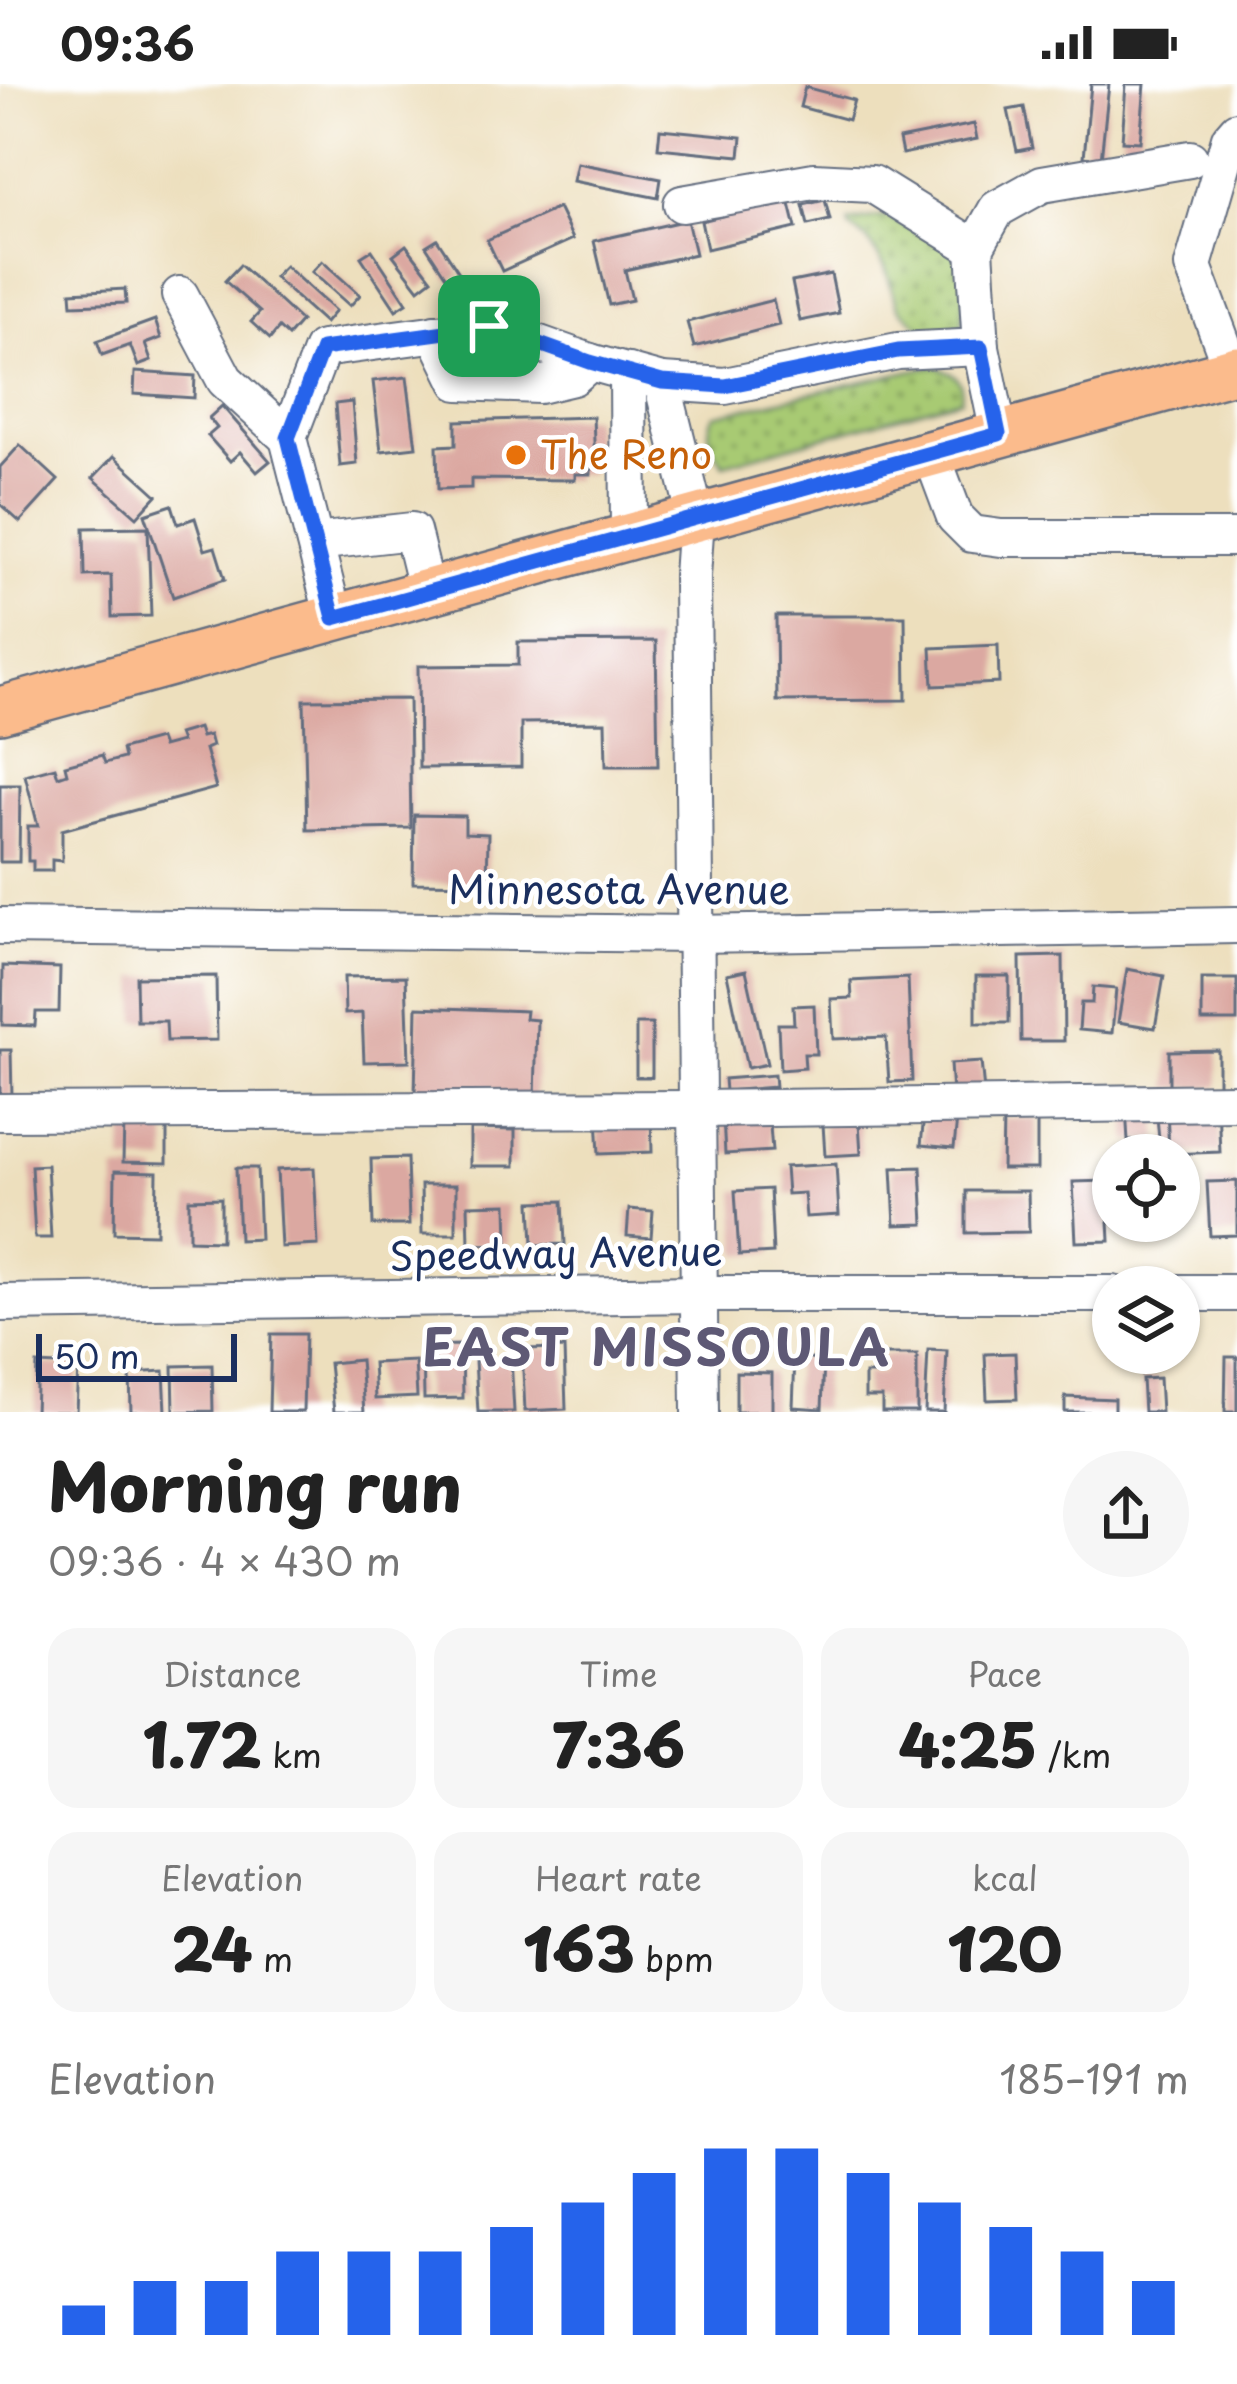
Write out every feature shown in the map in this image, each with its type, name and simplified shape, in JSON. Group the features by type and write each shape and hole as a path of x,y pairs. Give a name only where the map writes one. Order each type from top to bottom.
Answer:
{"main road":[{"path":"0,710 1234,369"}],"street":[{"path":"1234,369 1193,266 1230,138 1237,130"},
{"path":"999,434 981,347 975,248 997,209 1042,184 1190,159"},
{"path":"682,204 814,181 872,184 975,248"},
{"path":"180,295 226,380 288,438 334,618"},
{"path":"288,438 322,349 435,333 489,326 645,377 725,386 898,351 981,347"},
{"path":"435,333 459,382 539,386 573,377 590,362"},
{"path":"645,377 696,518 692,576 700,1412"},
{"path":"629,536 645,377"},
{"path":"931,453 956,517 972,534 1237,538"},
{"path":"315,542 412,531 427,592"},
{"name":"Minnesota Avenue","path":"0,926 694,934 1237,925"},
{"path":"0,1112 1237,1102"},
{"path":"1200,1293 1237,1293"},
{"name":"Speedway Avenue","path":"0,1303 1092,1294"}],"green space":[{"path":"885,216 949,246 965,266 962,327 927,333 898,307 885,267 867,239 849,227 849,222"},
{"path":"931,366 955,376 961,399 724,464 710,441 714,415"}],"building":[{"path":"1091,84 1109,84 1101,159 1084,157"},
{"path":"1126,84 1145,84 1140,142 1122,141"},
{"path":"805,87 854,100 848,120 800,107"},
{"path":"1024,107 1032,148 1017,151 1008,110"},
{"path":"974,124 977,139 902,154 899,139"},
{"path":"660,129 742,137 740,156 658,148"},
{"path":"577,163 661,179 658,198 573,181"},
{"path":"789,200 796,228 707,249 701,221"},
{"path":"825,200 830,220 808,225 803,205"},
{"path":"558,208 573,239 502,271 487,240"},
{"path":"687,220 695,254 625,270 632,300 609,305 594,241"},
{"path":"437,239 460,274 449,281 426,246"},
{"path":"406,245 432,279 419,289 393,255"},
{"path":"372,250 407,303 396,310 361,257"},
{"path":"322,261 360,295 350,306 312,272"},
{"path":"240,265 301,321 288,336 279,328 270,339 251,322 260,312 225,281"},
{"path":"285,266 335,311 325,323 274,277"},
{"path":"831,274 839,313 800,321 792,282"},
{"path":"125,289 126,303 72,305 71,292"},
{"path":"773,300 779,325 694,347 687,322"},
{"path":"155,320 161,338 145,344 151,361 138,366 130,345 102,355 97,341"},
{"path":"135,372 195,376 194,398 134,394"},
{"path":"407,377 416,447 381,451 373,381"},
{"path":"352,402 357,464 340,466 335,404"},
{"path":"222,406 270,461 257,472 240,452 230,461 208,436 217,428 209,418"},
{"name":"The Reno","path":"593,417 595,465 591,465 591,474 575,474 575,480 471,479 471,488 438,489 437,446 456,445 456,421"},
{"path":"20,445 58,480 20,522 0,504 0,467"},
{"path":"114,456 157,495 137,517 93,478"},
{"path":"172,505 178,524 195,518 205,550 215,547 225,579 173,597 145,514"},
{"path":"148,527 151,616 112,617 111,575 85,576 84,528"},
{"path":"776,616 905,616 906,700 777,701"},
{"path":"656,641 658,766 606,766 605,722 521,723 521,767 419,768 418,666 518,665 518,642"},
{"path":"998,645 999,683 933,686 931,648"},
{"path":"409,699 411,828 307,830 304,700"},
{"path":"198,728 201,737 209,735 212,746 205,749 216,788 62,830 62,861 52,860 52,871 33,871 33,861 28,861 28,826 38,826 25,775 55,767 58,776 67,773 65,765 102,755 105,763 124,758 122,749 159,739 162,747 181,742 178,734"},
{"path":"0,785 20,785 19,862 0,862"},
{"path":"414,815 465,816 465,833 488,834 487,884 413,883"},
{"path":"1063,956 1064,1041 1021,1041 1020,957"},
{"path":"3,966 60,968 59,1012 36,1012 35,1026 2,1025"},
{"path":"1127,969 1164,976 1155,1028 1118,1022"},
{"path":"746,970 767,1064 747,1068 727,974"},
{"path":"216,976 217,1040 167,1041 166,1021 137,1021 136,977"},
{"path":"406,976 409,1061 364,1062 362,1013 345,1014 344,977"},
{"path":"976,976 1009,976 1009,1023 976,1023"},
{"path":"908,978 912,1081 889,1082 886,1037 833,1039 831,999 852,998 851,981"},
{"path":"1202,979 1237,979 1237,1021 1202,1021"},
{"path":"1093,987 1116,989 1112,1033 1079,1030 1081,1003 1092,1003"},
{"path":"814,1005 816,1054 804,1054 805,1068 780,1070 778,1024 794,1024 793,1006"},
{"path":"417,1007 526,1011 525,1019 537,1020 535,1099 415,1095"},
{"path":"636,1024 652,1024 652,1077 636,1077"},
{"path":"0,1050 11,1050 12,1097 0,1097"},
{"path":"1218,1050 1218,1087 1169,1088 1169,1051"},
{"path":"981,1062 984,1091 952,1093 950,1064"},
{"path":"774,1075 775,1087 725,1091 724,1079"},
{"path":"1218,1105 1220,1152 1200,1153 1200,1134 1168,1134 1167,1108"},
{"path":"1156,1106 1159,1134 1128,1134 1126,1108"},
{"path":"651,1114 652,1152 599,1154 597,1116"},
{"path":"769,1114 772,1151 725,1154 723,1118"},
{"path":"924,1116 957,1119 954,1148 921,1145"},
{"path":"1003,1118 1037,1119 1037,1169 1002,1169"},
{"path":"124,1122 167,1122 167,1163 123,1162"},
{"path":"859,1122 861,1154 825,1156 823,1124"},
{"path":"470,1129 515,1130 515,1166 470,1166"},
{"path":"407,1158 409,1225 373,1225 371,1159"},
{"path":"836,1164 839,1215 806,1217 804,1193 787,1194 785,1167"},
{"path":"47,1165 51,1238 35,1238 31,1166"},
{"path":"921,1167 924,1224 895,1225 892,1168"},
{"path":"236,1168 257,1168 260,1239 239,1240"},
{"path":"314,1168 318,1245 281,1247 277,1170"},
{"path":"115,1171 157,1172 156,1234 114,1233"},
{"path":"1092,1181 1092,1242 1076,1242 1073,1182"},
{"path":"1237,1181 1237,1235 1210,1236 1207,1182"},
{"path":"421,1185 456,1185 456,1234 422,1234"},
{"path":"770,1189 773,1253 739,1255 735,1191"},
{"path":"966,1191 1028,1191 1029,1232 966,1233"},
{"path":"221,1198 221,1241 189,1240 189,1199"},
{"path":"563,1201 565,1244 533,1245 531,1202"},
{"path":"507,1204 508,1244 469,1245 468,1205"},
{"path":"629,1209 653,1211 651,1238 627,1236"},
{"path":"271,1334 305,1334 303,1412 269,1412"},
{"path":"462,1345 463,1398 424,1399 423,1346"},
{"path":"564,1348 566,1409 525,1411 522,1349"},
{"path":"928,1350 947,1351 944,1412 925,1412"},
{"path":"1015,1353 1017,1399 987,1400 985,1354"},
{"path":"882,1355 917,1355 917,1412 882,1412 882,1397 865,1397 865,1374 882,1374"},
{"path":"1226,1357 1237,1357 1237,1412 1225,1412"},
{"path":"511,1358 514,1412 478,1412 475,1360"},
{"path":"795,1358 824,1360 822,1409 793,1407"},
{"path":"360,1360 364,1412 334,1412 329,1363"},
{"path":"415,1361 417,1397 375,1399 373,1363"},
{"path":"37,1364 78,1366 76,1412 35,1412"},
{"path":"212,1365 213,1411 174,1412 173,1366"},
{"path":"164,1371 166,1412 131,1412 130,1373"},
{"path":"736,1372 772,1373 772,1412 736,1412"},
{"path":"1159,1378 1161,1412 1144,1412 1142,1379"},
{"path":"1065,1397 1114,1399 1114,1412 1065,1412"}],"place":[{"name":"The Reno","path":"516,455"}],"district":[{"name":"EAST MISSOULA","path":"657,1348"}],"route":[{"path":"489,326 662,382 725,386 898,351 981,347 999,434 334,618 288,438 322,349 489,326"}]}
